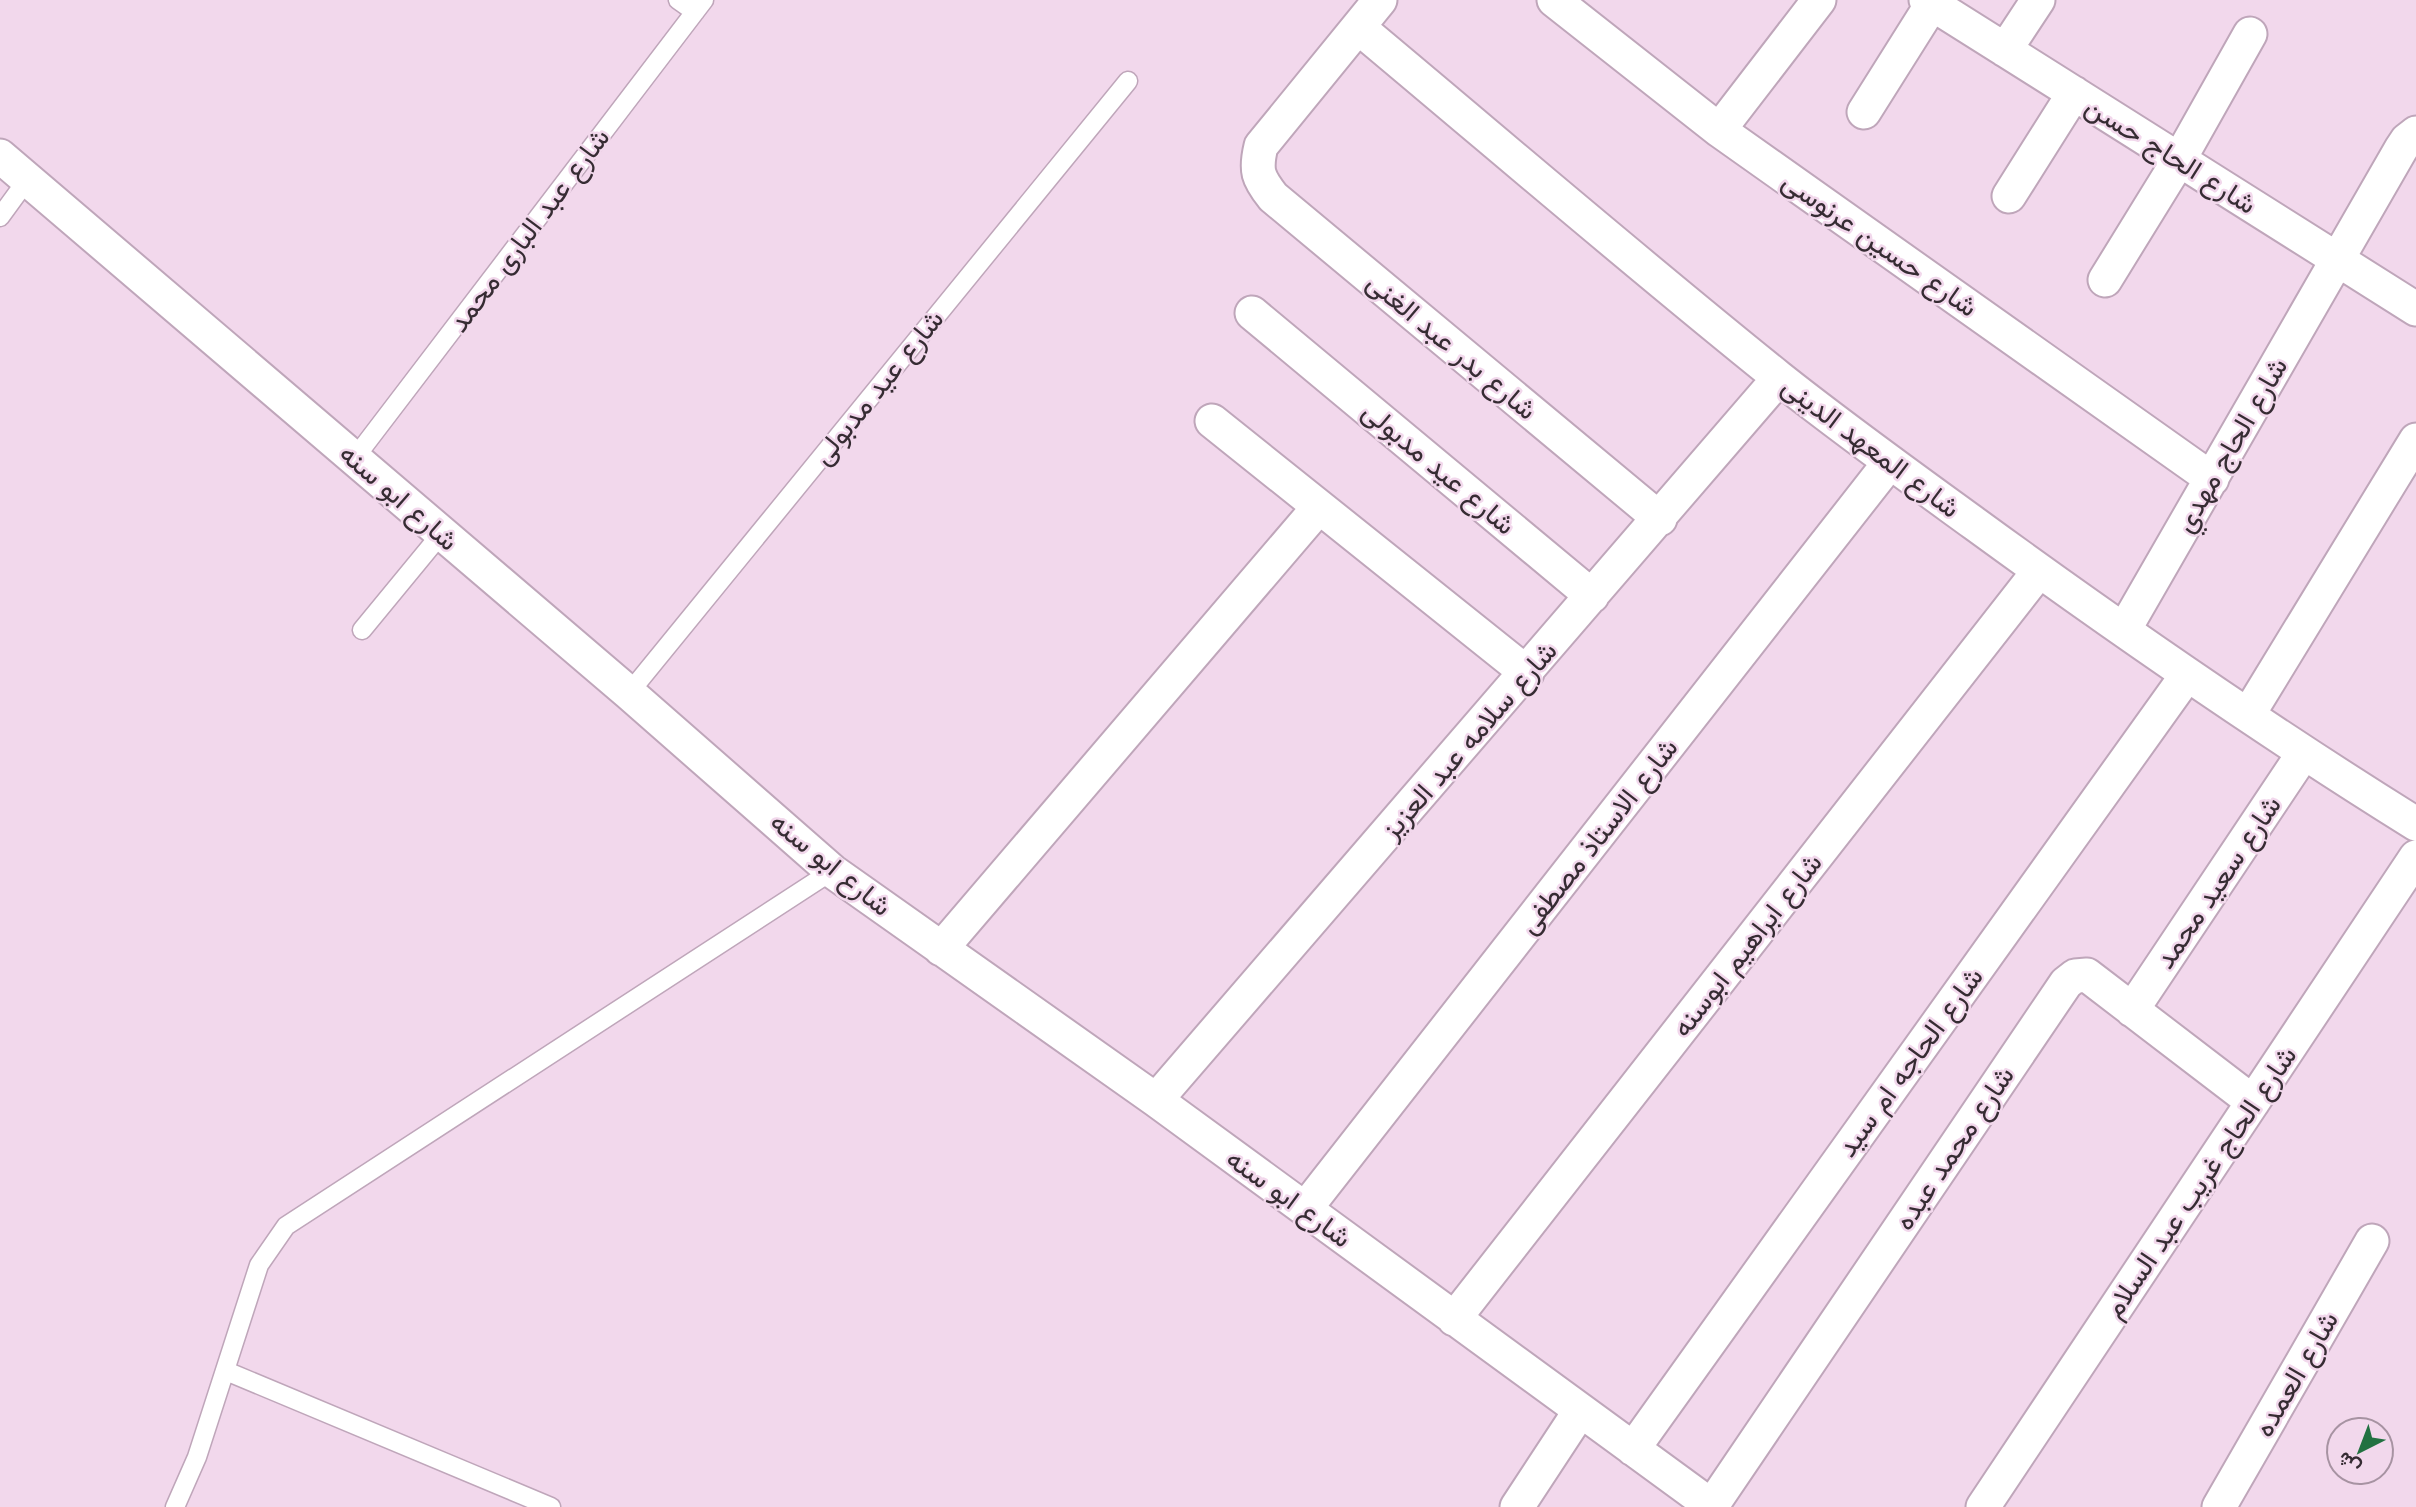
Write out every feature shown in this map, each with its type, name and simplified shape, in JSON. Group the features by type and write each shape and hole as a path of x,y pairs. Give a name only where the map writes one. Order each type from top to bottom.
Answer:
{"street":[{"path":"1358,27 1380,0"},
{"name":"شارع حسين عرنوسى","path":"1554,0 1719,130 2213,478"},
{"path":"1719,130 1819,0"},
{"path":"2005,50 2038,0"},
{"path":"1864,112 1929,2"},
{"name":"شارع الحاج حسن","path":"1929,2 2416,309"},
{"name":"شارع بدر عبد الغنى","path":"1358,27 1261,146 1257,165 1261,182 1273,197 1660,519"},
{"name":"شارع المعهد الدينى","path":"1358,27 1779,378 1890,462 2187,675 2303,754 2416,824"},
{"path":"2105,279 2179,160 2250,34"},
{"path":"2009,196 2074,93"},
{"name":"شارع الحاج مهدي","path":"2123,630 2401,149 2407,139 2416,133"},
{"name":"شارع ابو سنه","path":"0,156 629,693 832,871 1156,1100 1712,1507"},
{"name":"شارع عيد مدبولى","path":"1252,313 1592,596"},
{"name":"شارع سلامه عبد العزيز","path":"1156,1100 1779,378"},
{"path":"1212,421 1527,673"},
{"path":"2248,715 2416,440"},
{"name":"شارع الاستاذ مصطفى","path":"1305,1209 1890,462"},
{"path":"941,949 1319,506"},
{"name":"شارع ابراهيم ابوسنه","path":"1454,1319 2039,571"},
{"name":"شارع الحاجه ام سيد","path":"1633,1449 2187,675"},
{"name":"شارع سعيد محمد","path":"2132,1010 2303,754"},
{"name":"شارع الحاج غريب عبد السلام","path":"1983,1507 2416,857"},
{"name":"شارع محمد عبده","path":"1712,1507 2066,983 2075,976 2087,975 2253,1102"},
{"name":"شارع العمده","path":"2219,1507 2372,1241"},
{"path":"1517,1507 1580,1410"}],"lane":[{"path":"678,0 700,6"},
{"name":"شارع عبد البارى محمد","path":"354,459 700,6"},
{"name":"شارع عيد مدبولى","path":"629,693 1128,81"},
{"path":"0,218 27,180"},
{"path":"362,630 441,534"},
{"path":"175,1507 197,1457 259,1265 286,1226 832,871"},
{"path":"226,1371 551,1507"}]}
